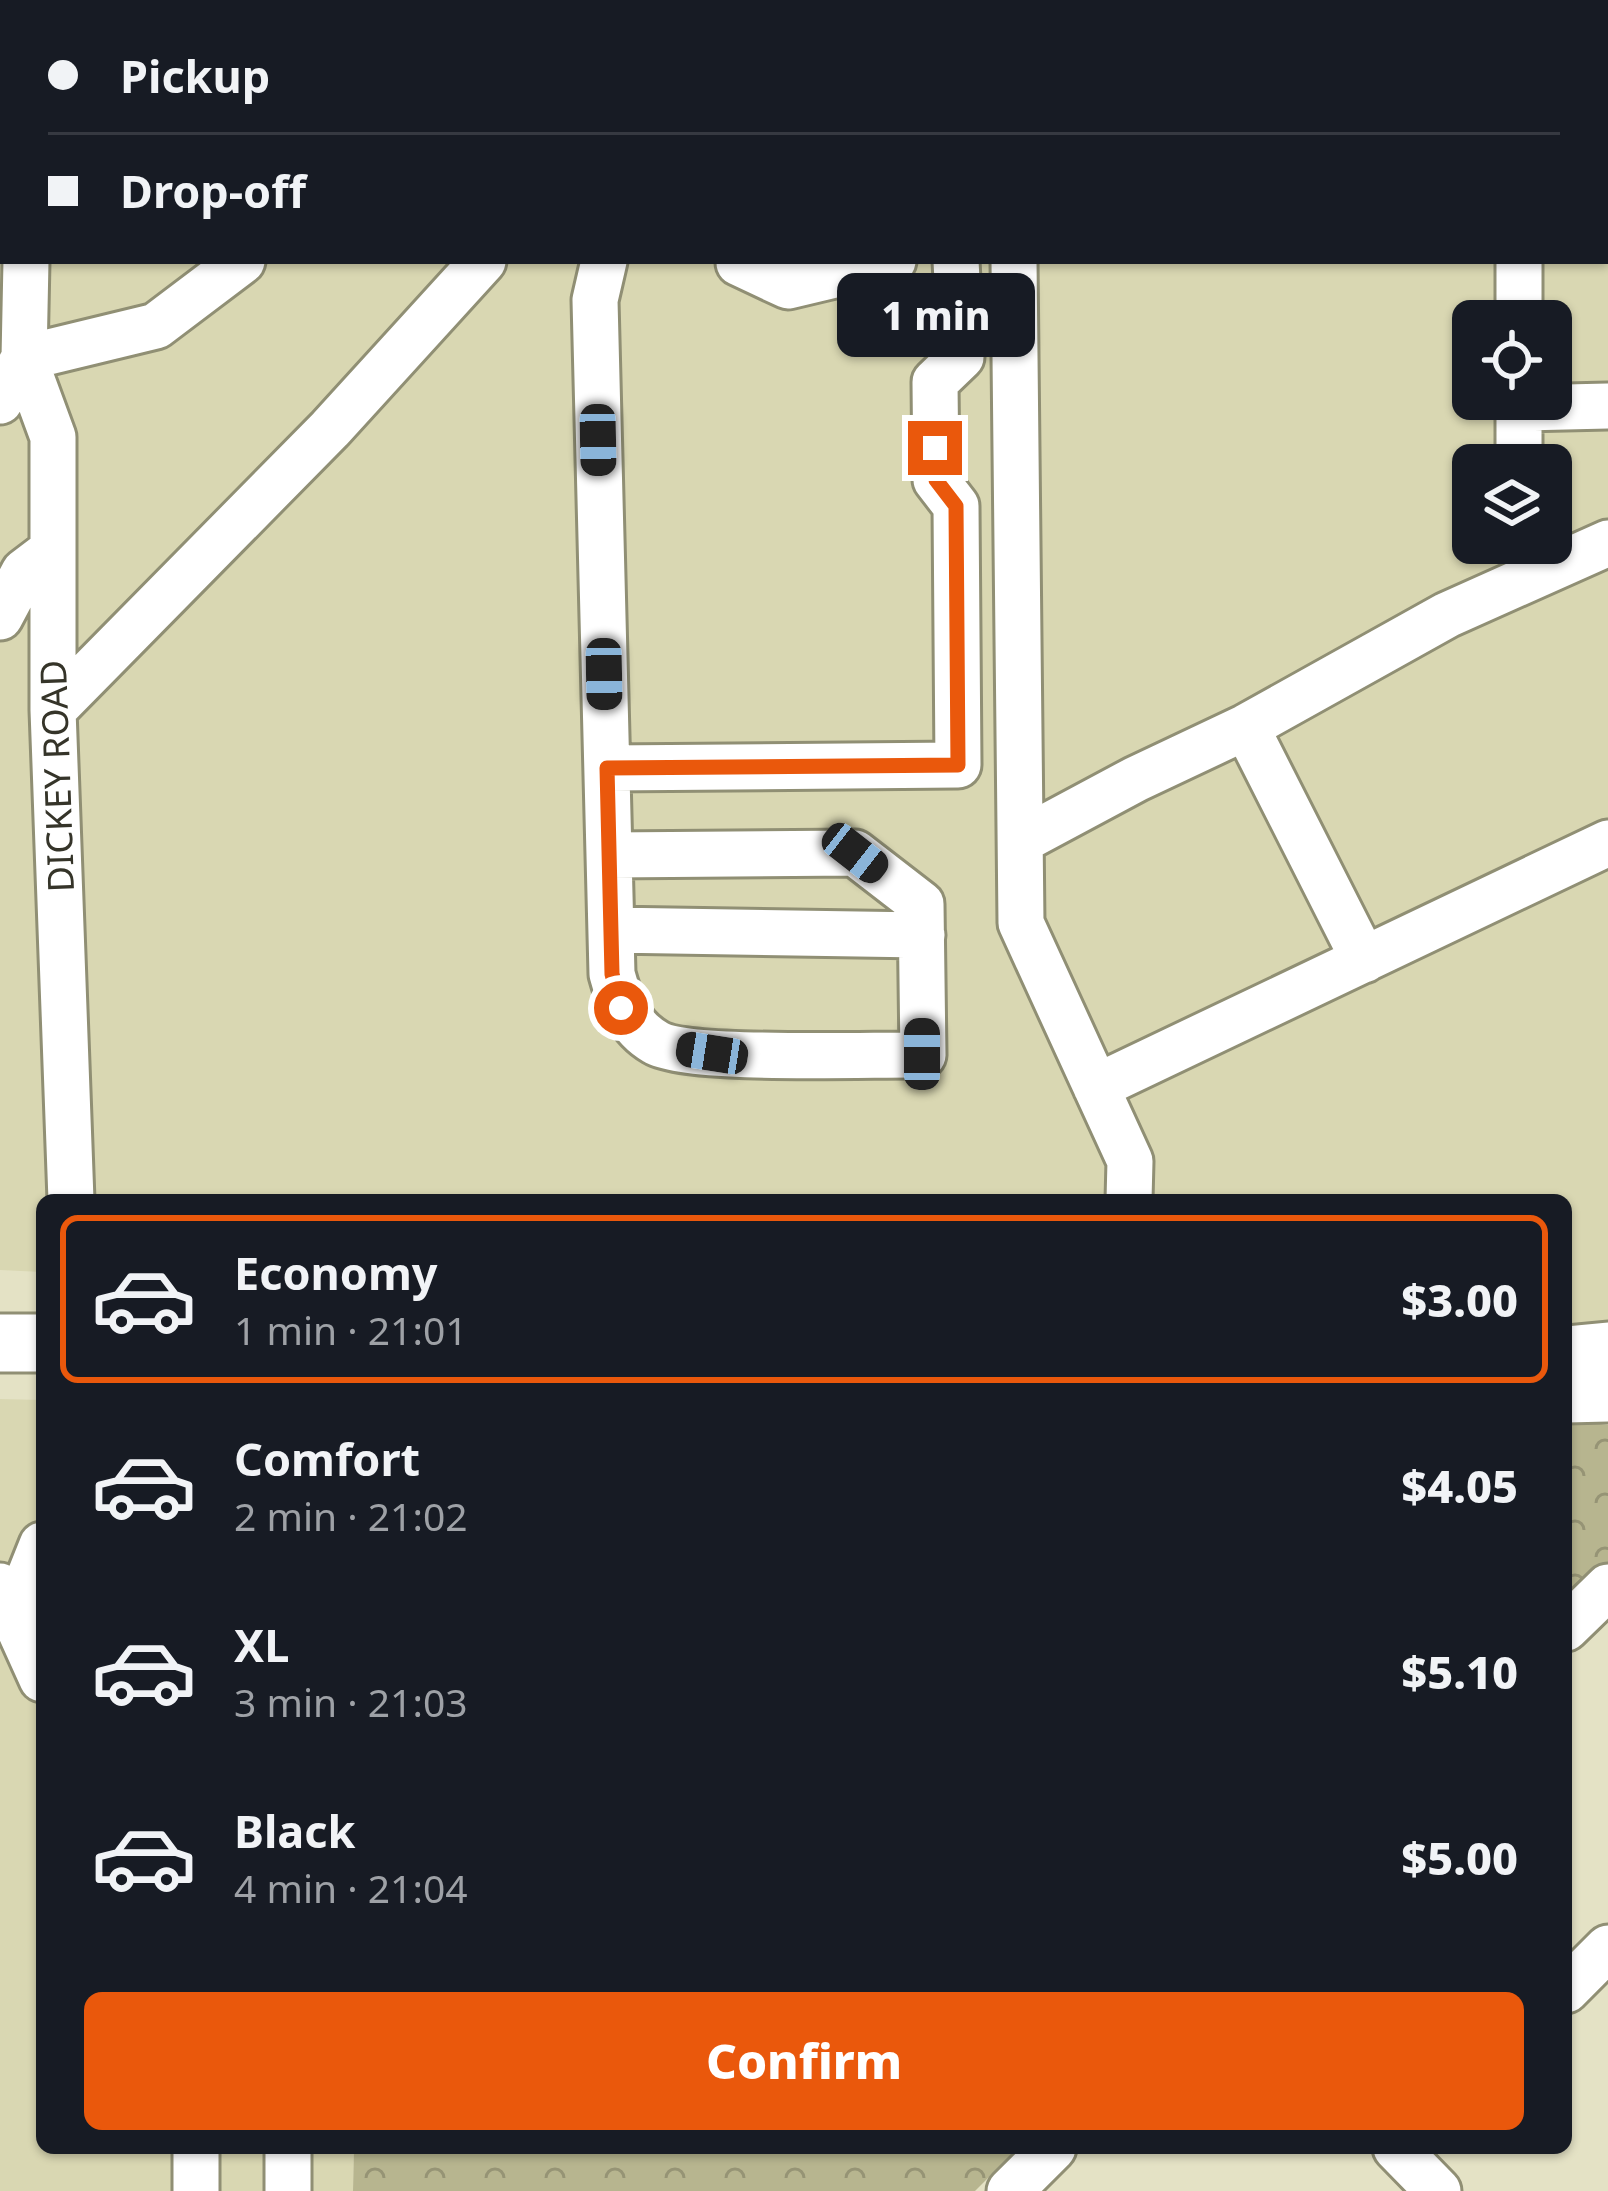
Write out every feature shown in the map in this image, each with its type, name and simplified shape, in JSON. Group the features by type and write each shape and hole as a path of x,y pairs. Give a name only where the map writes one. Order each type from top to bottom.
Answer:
{"main road":[{"path":"0,1343 36,1343"},
{"path":"1572,1354 1608,1351"},
{"path":"1572,1394 1608,1393"}],"street":[{"name":"DICKEY ROAD","path":"26,264 24,358 53,437 53,710 71,1194"},
{"path":"24,358 156,326 238,264"},
{"path":"53,710 330,429 480,264"},
{"path":"603,264 595,300 612,974 621,1008 656,1043 712,1053 922,1054 921,904 855,853 609,855"},
{"path":"741,264 788,286 880,264"},
{"path":"607,768 958,765 956,506 936,480 935,402 935,382 961,357 956,264"},
{"path":"1014,264 1022,923 1130,1160 1129,1194"},
{"path":"1519,264 1519,300"},
{"name":"DICKEY ROAD","path":"0,401 24,358"},
{"path":"1572,405 1608,406"},
{"path":"1572,551 1608,543"},
{"path":"0,616 24,572 53,550"},
{"path":"1022,840 1246,728 1447,615 1516,564"},
{"path":"1246,728 1364,960"},
{"path":"1096,1087 1608,843"},
{"path":"611,930 922,935"},
{"path":"24,1674 7,1600 36,1554"},
{"path":"1572,1622 1608,1587"},
{"path":"1572,1984 1608,1948"},
{"path":"196,2154 196,2191"},
{"path":"288,2191 289,2154"},
{"path":"1010,2191 1047,2154"}],"shaded area":[{"path":"0,264 1608,264 1608,1333 1572,1331 1572,1194 36,1194 36,1272 0,1270"},
{"path":"0,1399 36,1400 36,2154 354,2154 353,2191 0,2191"}],"green space":[{"path":"1572,1421 1608,1425 1608,1565 1572,1600"},
{"path":"354,2154 1012,2154 975,2191 353,2191"}],"route":[{"path":"621,1008 612,974 607,768 958,765 956,506 936,480 935,448"}]}
